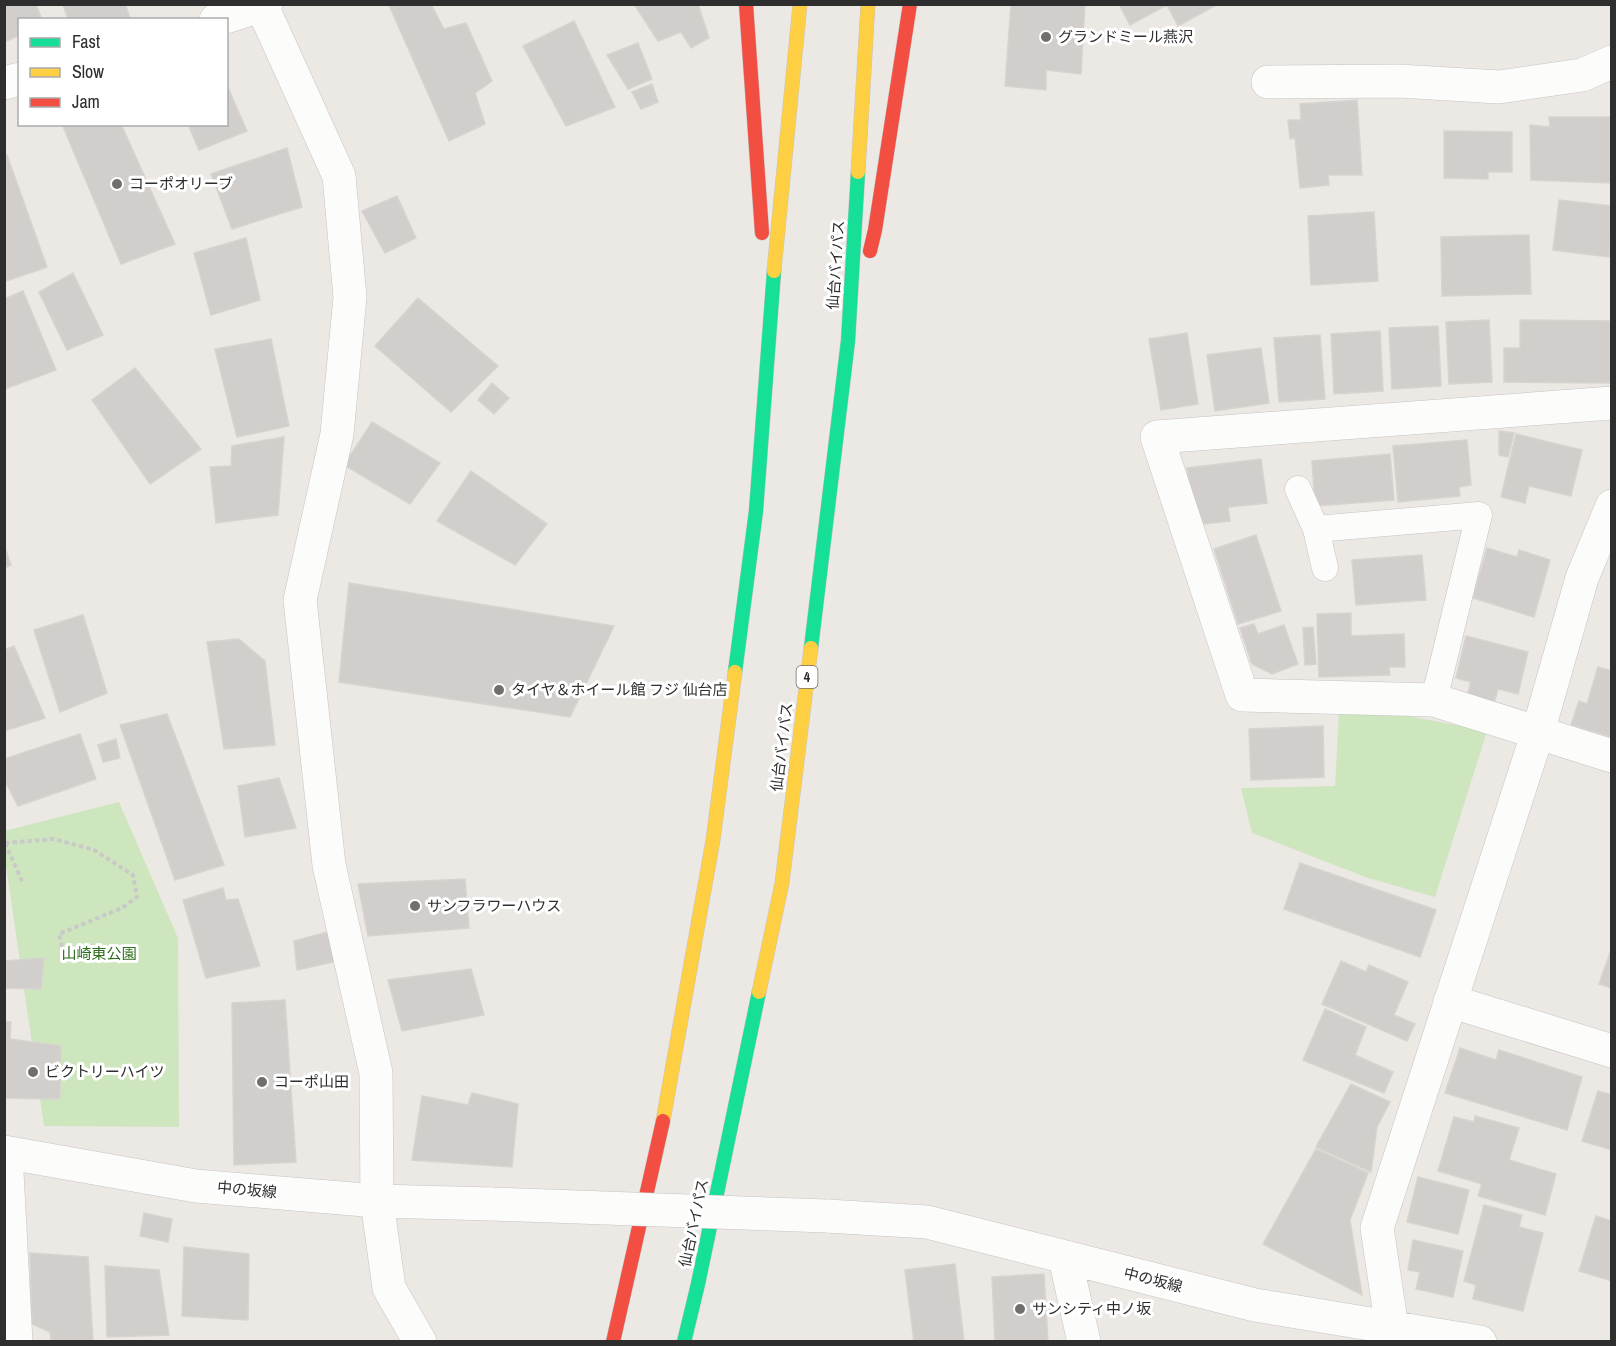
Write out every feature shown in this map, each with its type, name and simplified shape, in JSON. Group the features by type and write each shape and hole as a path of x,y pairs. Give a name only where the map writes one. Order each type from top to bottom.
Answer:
{"highway":[{"path":"746,4 768,324"},
{"path":"613,1341 663,1123 713,840 756,511 768,324 800,4"},
{"name":"仙台バイパス","path":"684,1341 782,883 848,341 868,4"},
{"path":"848,341 875,230 910,4"}],"street":[{"path":"222,18 263,5 339,176 350,297 349,309 337,434 300,600 329,865 376,1073 377,1201 389,1288 420,1341"},
{"path":"1268,82 1399,81 1499,87 1582,75 1611,62"},
{"path":"1611,403 1158,437 1242,695 1434,700 1611,756"},
{"path":"1392,1328 1377,1228 1538,732 1582,578 1611,506"},
{"path":"1582,578 1611,563"},
{"path":"1450,1001 1611,1052"},
{"path":"5,1152 16,1341"},
{"name":"中の坂線","path":"5,1152 196,1186 377,1201 828,1216 927,1222 1254,1305 1480,1341"},
{"path":"1065,1258 1084,1341"}],"lane":[{"path":"1298,489 1316,529 1325,568"},
{"path":"1316,529 1479,515 1434,700"}],"path":[{"path":"22,881 5,843 54,839 94,850 133,875 137,897 122,908 59,934 62,947"}],"green space":[{"path":"1339,712 1408,716 1487,731 1435,897 1368,878 1252,833 1241,788 1335,786"},
{"name":"山崎東公園","path":"119,802 178,938 179,1127 44,1126 5,859 4,831"}],"building":[{"path":"4,4 36,4 41,18 18,18 18,36 4,42"},
{"path":"63,4 125,4 130,18 67,18"},
{"path":"431,4 444,29 466,23 492,81 475,93 485,124 449,141 389,5"},
{"path":"634,4 698,4 709,38 691,48 681,32 658,41"},
{"name":"グランドミール燕沢","path":"1011,4 1085,4 1081,74 1046,70 1046,90 1005,86"},
{"path":"1119,4 1218,4 1178,26 1167,5 1130,25"},
{"path":"574,21 615,107 566,126 523,46"},
{"path":"638,43 652,79 628,89 607,55"},
{"path":"652,84 658,102 641,109 632,92"},
{"path":"228,88 247,131 199,150 189,126 228,126"},
{"path":"1357,100 1362,175 1328,175 1329,185 1300,188 1295,138 1290,139 1288,120 1301,120 1300,104"},
{"path":"1549,117 1612,117 1612,183 1531,180 1530,125 1550,127"},
{"name":"コーポオリーブ","path":"63,126 122,126 175,244 121,264"},
{"path":"1444,131 1512,132 1512,172 1488,172 1488,179 1444,178"},
{"path":"287,148 302,207 232,229 211,174"},
{"path":"7,155 47,267 4,282 4,156"},
{"path":"397,196 416,238 385,253 362,211"},
{"path":"1559,200 1612,206 1609,257 1553,250"},
{"path":"1374,212 1378,281 1311,285 1308,216"},
{"path":"1529,235 1531,294 1442,296 1441,237"},
{"path":"246,238 260,300 211,315 194,253"},
{"path":"73,273 103,335 67,350 39,292"},
{"path":"23,291 56,370 5,389 4,299"},
{"path":"418,298 498,366 451,412 375,346"},
{"path":"1489,320 1492,382 1449,384 1446,322"},
{"path":"1520,320 1612,321 1612,383 1504,382 1504,348 1520,348"},
{"path":"1438,326 1441,386 1392,389 1389,328"},
{"path":"1380,331 1383,391 1334,394 1331,334"},
{"path":"1187,333 1198,404 1161,410 1149,339"},
{"path":"1320,335 1325,399 1279,402 1274,338"},
{"path":"271,339 289,426 237,437 215,349"},
{"path":"1261,348 1269,403 1215,411 1207,355"},
{"path":"135,368 201,449 150,484 92,400"},
{"path":"492,383 509,398 494,414 478,400"},
{"path":"372,422 440,463 410,504 344,465"},
{"path":"1499,431 1514,433 1508,457 1499,455"},
{"path":"1516,434 1582,450 1571,496 1529,486 1525,503 1501,497"},
{"path":"284,437 278,515 216,523 210,467 231,466 232,446"},
{"path":"1467,440 1471,485 1459,487 1460,496 1398,502 1393,446"},
{"path":"1390,454 1394,500 1315,506 1312,461"},
{"path":"1261,459 1267,503 1228,507 1230,521 1194,525 1187,468"},
{"path":"471,471 547,524 515,565 437,521"},
{"path":"1256,535 1281,611 1238,624 1214,549"},
{"path":"4,545 11,565 4,568"},
{"path":"1487,548 1517,557 1519,550 1550,560 1534,617 1473,598"},
{"path":"1422,555 1426,600 1356,605 1352,560"},
{"path":"349,583 614,626 570,717 339,682"},
{"path":"1351,613 1351,636 1404,634 1405,667 1389,667 1390,675 1319,677 1317,614"},
{"path":"83,615 107,693 60,712 34,630"},
{"path":"1254,624 1258,634 1284,625 1298,664 1272,674 1252,664 1240,628"},
{"path":"1313,627 1316,664 1305,665 1303,628"},
{"path":"1466,636 1528,652 1518,694 1498,689 1494,703 1467,696 1471,682 1456,678"},
{"path":"239,639 265,661 275,745 224,749 207,642"},
{"path":"14,646 45,718 4,731 4,650"},
{"path":"1598,667 1612,671 1612,737 1571,725 1579,701 1587,704"},
{"path":"167,714 224,865 175,880 120,725"},
{"path":"1323,726 1324,777 1251,780 1249,729"},
{"path":"80,734 96,779 18,806 4,779 4,759"},
{"path":"116,739 120,758 103,762 98,745"},
{"path":"279,778 296,828 245,837 238,786"},
{"path":"1300,863 1436,910 1420,957 1284,909"},
{"name":"サンフラワーハウス","path":"465,879 469,928 368,936 358,884"},
{"path":"223,888 226,900 238,899 260,966 206,978 183,900"},
{"path":"331,931 333,962 297,970 294,941"},
{"path":"1612,947 1612,988 1599,984"},
{"path":"44,958 41,989 4,988 4,961"},
{"path":"1341,961 1366,972 1369,965 1408,982 1394,1015 1415,1024 1407,1041 1322,1004"},
{"path":"471,969 484,1015 402,1031 388,980"},
{"name":"コーポ山田","path":"285,1000 296,1162 234,1165 232,1003"},
{"path":"1325,1009 1366,1027 1355,1055 1393,1072 1384,1093 1303,1060"},
{"name":"ビクトリーハイツ","path":"4,1021 11,1022 10,1039 61,1046 60,1099 4,1098"},
{"path":"1460,1048 1496,1060 1499,1050 1582,1077 1567,1130 1445,1093"},
{"path":"1351,1084 1390,1102 1377,1127 1371,1172 1316,1147"},
{"path":"1598,1091 1612,1095 1612,1150 1582,1141"},
{"path":"472,1093 518,1104 512,1167 412,1160 422,1096 468,1105"},
{"path":"1475,1116 1519,1128 1509,1160 1556,1174 1545,1215 1478,1196 1482,1184 1438,1171 1454,1117 1474,1122"},
{"path":"1316,1149 1368,1173 1350,1220 1362,1295 1263,1244"},
{"path":"1418,1177 1469,1190 1458,1234 1407,1222"},
{"path":"1484,1205 1522,1215 1519,1227 1543,1233 1523,1311 1473,1299 1476,1285 1464,1281"},
{"path":"144,1213 172,1219 168,1242 140,1236"},
{"path":"1596,1216 1612,1221 1612,1281 1579,1271"},
{"path":"1413,1240 1463,1251 1453,1297 1416,1289 1420,1272 1408,1270"},
{"path":"184,1247 249,1254 248,1320 182,1316"},
{"path":"30,1253 88,1257 93,1342 51,1342 50,1332 32,1324"},
{"path":"955,1264 964,1342 914,1342 905,1270"},
{"path":"105,1266 159,1270 169,1335 107,1337"},
{"name":"サンシティ中ノ坂","path":"1044,1274 1048,1342 995,1342 992,1277"}],"traffic: fast":[{"path":"811,648 848,341 858,172"},
{"path":"735,672 756,511 774,271"},
{"path":"684,1342 759,992"}],"traffic: slow":[{"path":"774,271 800,4"},
{"path":"858,172 868,4"},
{"path":"759,992 782,883 811,648"},
{"path":"663,1121 713,840 735,672"}],"traffic: jam":[{"path":"746,4 762,233"},
{"path":"870,251 910,4"},
{"path":"613,1342 663,1121"}],"place":[{"name":"グランドミール燕沢","path":"1046,37"},
{"name":"コーポオリーブ","path":"117,184"},
{"name":"タイヤ＆ホイール館 フジ 仙台店","path":"499,690"},
{"name":"サンフラワーハウス","path":"415,906"},
{"name":"ビクトリーハイツ","path":"33,1072"},
{"name":"コーポ山田","path":"262,1082"},
{"name":"サンシティ中ノ坂","path":"1020,1309"}]}
